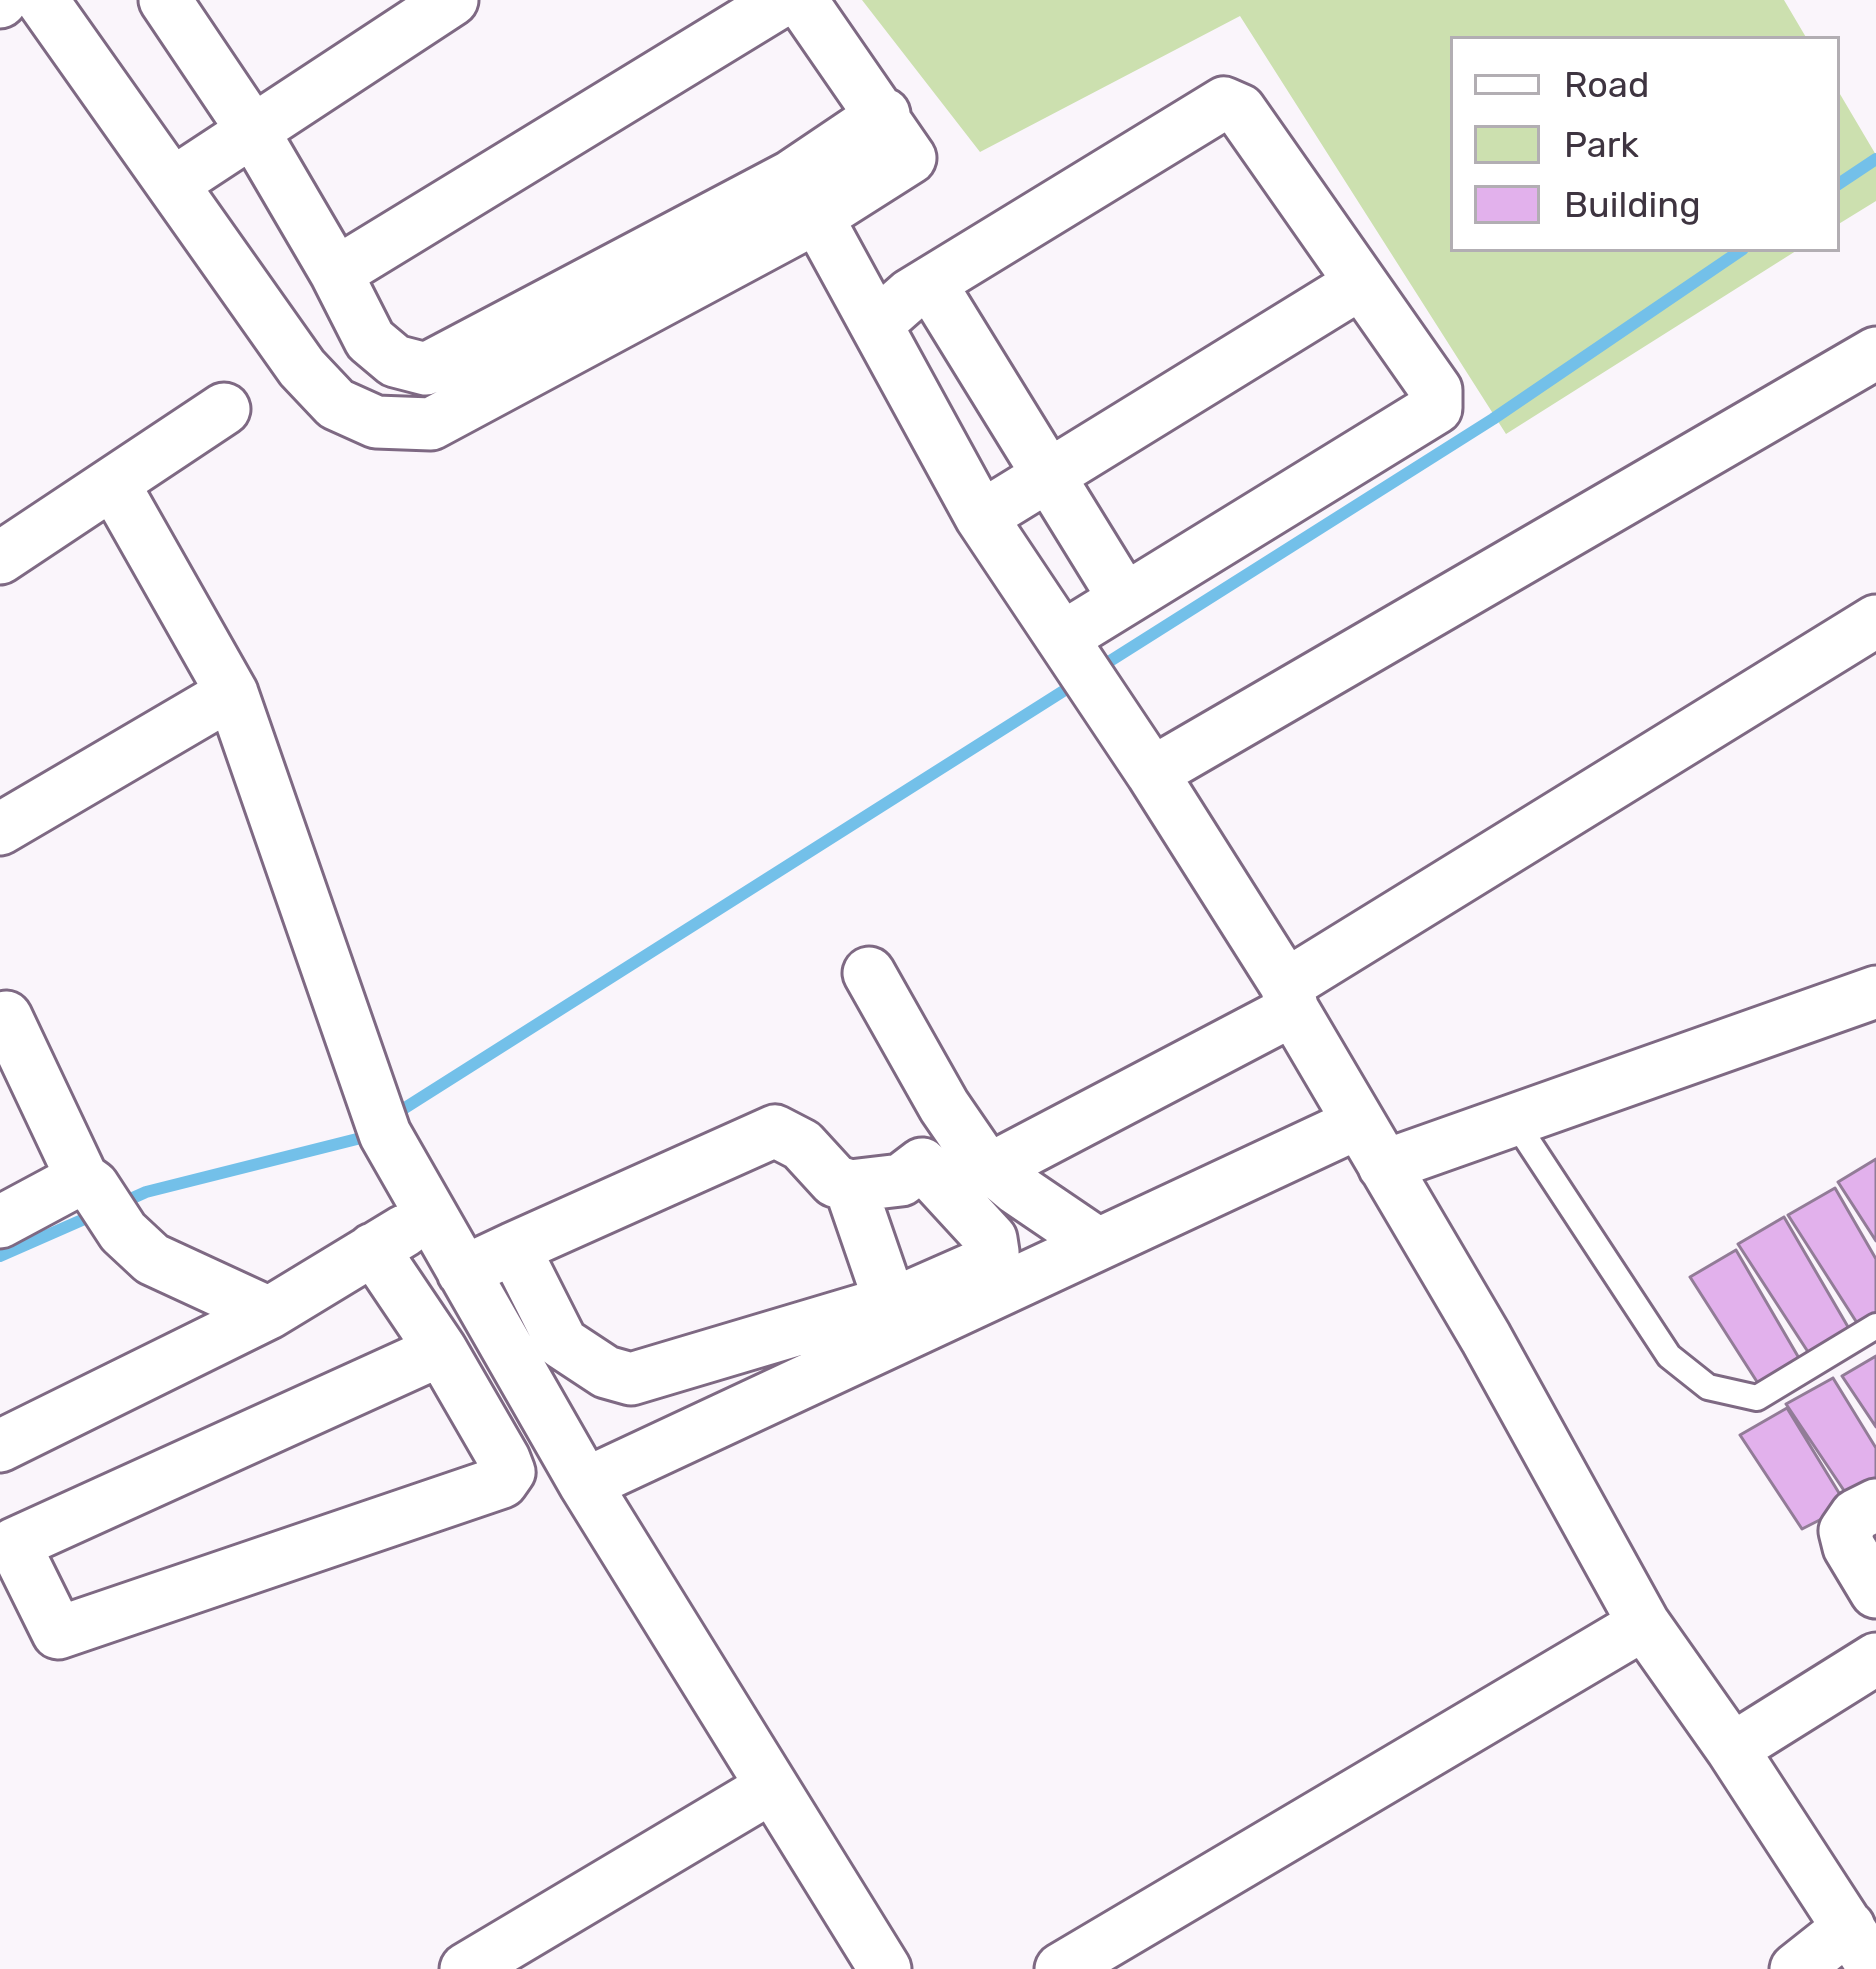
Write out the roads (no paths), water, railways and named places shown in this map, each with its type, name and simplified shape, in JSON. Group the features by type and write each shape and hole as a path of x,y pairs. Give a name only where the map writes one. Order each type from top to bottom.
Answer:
{"street":[{"path":"42,0 302,368 336,404 376,422 430,424 817,217 910,158 801,0"},
{"path":"165,0 253,131 370,340 394,361 426,369 792,176 884,114"},
{"path":"172,184 452,0"},
{"path":"336,273 782,0"},
{"path":"876,325 930,284 1224,103 1240,110 1436,390 1436,408 1124,598 1066,643"},
{"path":"817,217 981,517 1152,772 1290,997 1644,1624 1862,1948 1796,1969"},
{"path":"981,517 1361,283"},
{"path":"930,284 1124,598"},
{"path":"1152,772 1876,353"},
{"path":"0,558 224,409"},
{"path":"113,483 232,693 378,1115 431,1217 585,1484 885,1969"},
{"path":"992,1168 1290,997 1876,621"},
{"path":"0,829 232,693"},
{"path":"869,973 944,1106 979,1157 1098,1244"},
{"path":"1384,1166 1876,992"},
{"path":"0,1019 6,1017 87,1182 123,1232 152,1259 269,1313"},
{"path":"514,1248 562,1343 619,1378 631,1379 910,1307 1098,1244 1358,1123"},
{"path":"463,1272 775,1131 802,1145 836,1181 850,1186 901,1180 922,1164 991,1239 993,1252 979,1266 585,1484"},
{"path":"0,1222 87,1182"},
{"path":"850,1186 910,1307"},
{"path":"0,1446 269,1313 431,1217"},
{"path":"374,1250 441,1350 504,1459 509,1472 502,1482 58,1633 14,1544 441,1350"},
{"path":"1876,1505 1856,1515 1846,1531 1876,1592"},
{"path":"1061,1969 1644,1624"},
{"path":"1732,1749 1876,1659"},
{"path":"466,1969 770,1788"}],"lane":[{"path":"1514,1120 1669,1356 1708,1387 1757,1398 1876,1326"}],"waterway":[{"path":"1840,183 1876,159"},
{"path":"1099,668 1493,419 1739,252"},
{"path":"389,1118 1076,683"},
{"path":"117,1205 146,1192 357,1139 372,1129"},
{"path":"0,1256 98,1213"}]}
